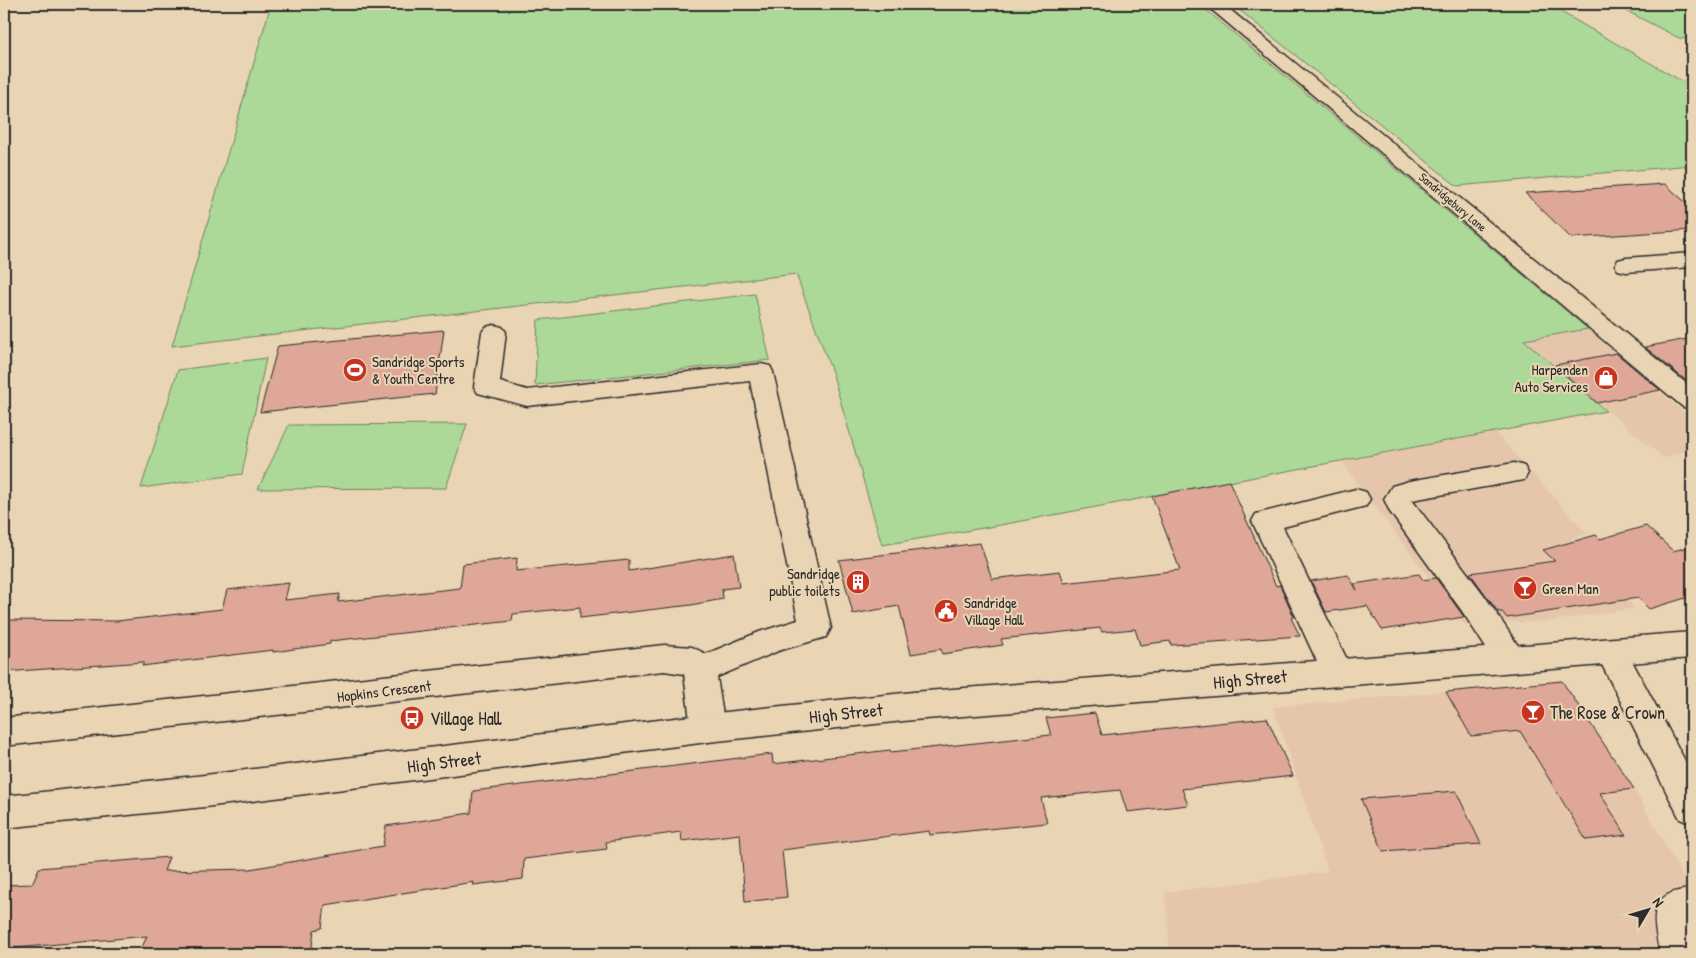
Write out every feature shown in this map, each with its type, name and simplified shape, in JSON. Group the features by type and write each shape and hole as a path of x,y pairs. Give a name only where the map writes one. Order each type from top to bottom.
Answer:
{"street":[{"name":"Sandridgebury Lane","path":"1213,4 1692,401"},
{"path":"1626,265 1692,260"},
{"path":"494,332 487,386 527,398 761,372 815,628 770,641 700,670 708,728"},
{"path":"1510,659 1473,603 1400,505 1398,499 1402,493 1409,491 1514,473"},
{"path":"1337,672 1266,521 1356,500"},
{"name":"High Street","path":"4,812 377,771 708,728 913,706 1692,645"},
{"path":"1612,652 1692,808"},
{"name":"Hopkins Crescent","path":"4,732 664,658 692,660 700,670"},
{"path":"1679,954 1672,919 1678,908 1692,907"}],"shaded area":[{"path":"1588,329 1692,419 1692,449 1664,458 1524,340"},
{"path":"1495,432 1587,534 1571,538 1635,608 1552,621 1464,624 1341,461"},
{"path":"1562,681 1634,789 1692,893 1692,954 1170,954 1165,892 1328,872 1273,707"}],"green space":[{"path":"271,4 1199,4 1588,329 1524,340 1606,411 995,526 882,545 833,375 796,274 172,346"},
{"path":"1232,4 1547,4 1692,87 1692,165 1457,186"},
{"path":"1613,4 1690,4 1692,5 1692,37 1681,39"},
{"path":"755,294 770,360 535,385 538,320"},
{"path":"266,358 242,474 141,488 178,370"},
{"path":"467,424 446,488 258,489 289,425"}],"building":[{"path":"1665,184 1692,208 1692,230 1571,238 1525,193"},
{"name":"Sandridge Sports & Youth Centre","path":"444,330 435,394 260,412 278,346"},
{"path":"1692,338 1692,384 1645,347"},
{"name":"Harpenden Auto Services","path":"1616,353 1660,390 1597,403 1555,365"},
{"path":"1229,481 1276,586 1280,585 1294,617 1291,618 1300,636 1171,645 1170,641 1140,645 1135,629 1102,632 1100,628 1001,639 1003,645 942,654 941,649 911,654 899,606 853,614 839,560 980,543 992,579 1060,571 1064,583 1180,570 1152,496"},
{"path":"1646,526 1673,551 1692,546 1692,596 1649,609 1638,598 1507,618 1502,612 1498,612 1470,573 1555,561 1543,550 1596,535 1600,539"},
{"path":"734,554 739,587 722,589 723,599 691,605 580,618 580,607 513,614 512,621 330,641 330,644 273,652 273,650 142,666 144,662 4,672 4,620 117,621 222,609 227,590 289,583 285,600 340,594 338,602 460,588 463,564 517,558 516,571 629,560 629,571"},
{"path":"1419,574 1423,580 1436,578 1464,617 1382,630 1367,606 1326,612 1311,581 1348,575 1357,590 1354,584"},
{"path":"1562,681 1634,789 1600,793 1626,835 1586,840 1520,731 1471,736 1446,692"},
{"path":"1095,713 1102,735 1267,718 1293,776 1182,789 1188,805 1127,812 1120,790 1041,798 1047,823 930,835 929,831 782,850 787,897 745,902 740,834 682,841 681,832 606,842 607,849 524,859 523,879 473,885 474,882 325,905 322,928 314,930 311,954 139,954 147,936 4,949 4,885 32,884 39,868 169,857 164,871 250,869 383,846 386,826 471,813 473,791 772,754 773,764 890,750 891,752 1051,735 1046,718"},
{"path":"1456,791 1481,844 1383,851 1361,799"}],"place":[{"name":"Sandridge Sports & Youth Centre","path":"355,370"},
{"name":"Harpenden Auto Services","path":"1606,378"},
{"name":"Sandridge public toilets","path":"858,582"},
{"name":"Green Man","path":"1525,588"},
{"name":"Sandridge Village Hall","path":"946,611"},
{"name":"The Rose & Crown","path":"1533,712"},
{"name":"Village Hall","path":"412,718"}]}
